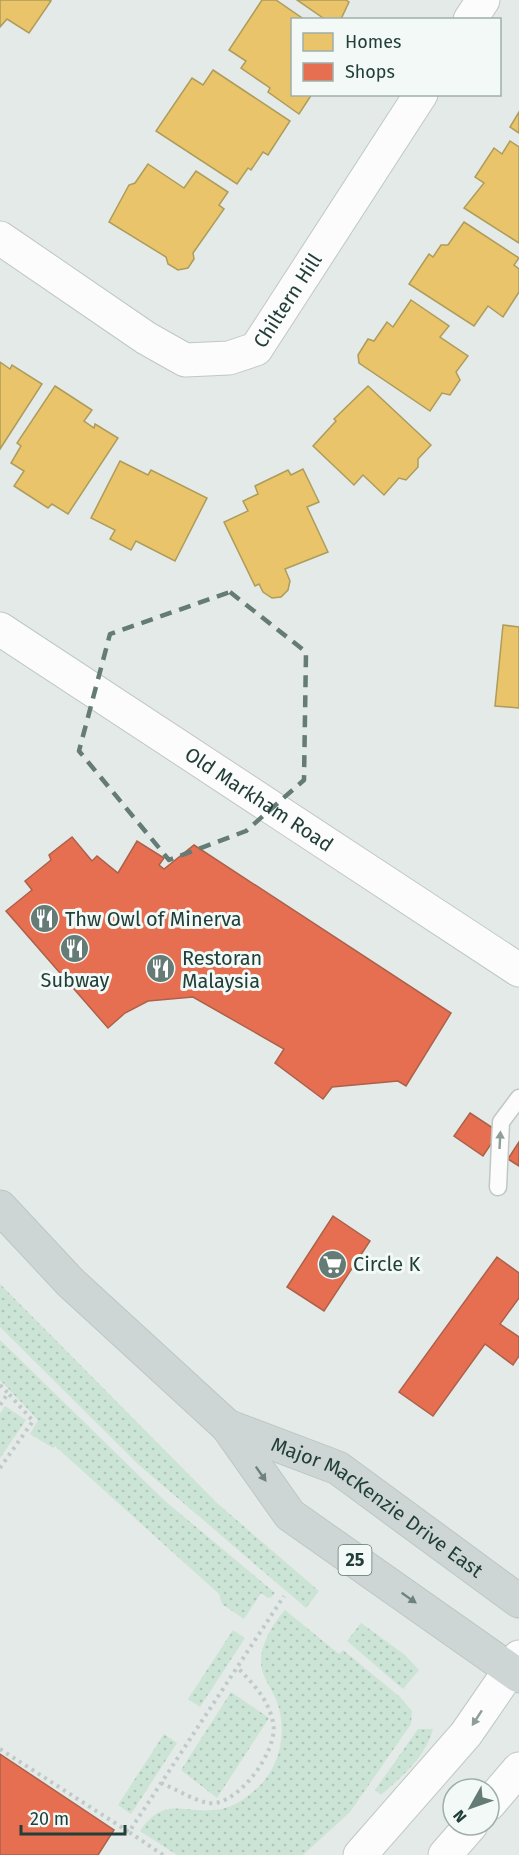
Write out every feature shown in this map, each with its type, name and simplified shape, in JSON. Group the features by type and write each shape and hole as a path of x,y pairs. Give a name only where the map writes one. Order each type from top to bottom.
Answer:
{"main road":[{"name":"Major MacKenzie Drive East","path":"0,1207 70,1282 227,1426 290,1515 516,1668"},
{"name":"Major MacKenzie Drive East","path":"227,1426 338,1468 519,1601"}],"street":[{"path":"471,18 483,0"},
{"name":"Chiltern Hill","path":"0,238 146,338 184,360 229,357 256,349 420,96"},
{"name":"Old Markham Road","path":"0,628 519,970"},
{"path":"360,1855 466,1734 516,1668"},
{"path":"501,1790 519,1769"},
{"path":"445,1855 461,1837"}],"lane":[{"path":"498,1187 501,1122 519,1098"}],"path":[{"path":"0,1385 33,1420 0,1468"},
{"path":"0,1405 8,1393"},
{"path":"129,1832 284,1596"},
{"path":"161,1783 208,1803 221,1802 245,1783 262,1764 271,1744 274,1724 263,1695 238,1669"},
{"path":"0,1749 164,1855"}],"highlighted area":[{"path":"230,592 306,652 304,780 246,831 169,860 79,751 110,634"}],"green space":[{"path":"0,1284 218,1504 319,1591 306,1608 139,1465 0,1327"},
{"path":"0,1340 165,1501 275,1593 272,1597 268,1598 261,1593 244,1619 222,1604 219,1594 55,1446 53,1448 30,1434 38,1420 0,1380"},
{"path":"5,1406 26,1420 0,1458 0,1414"},
{"path":"285,1610 339,1654 343,1650 400,1697 412,1711 411,1724 350,1812 303,1855 177,1855 140,1831 149,1820 157,1813 174,1808 214,1810 231,1806 262,1783 276,1760 281,1742 282,1724 275,1697 263,1674 261,1659 269,1633"},
{"path":"361,1623 405,1655 419,1670 403,1689 347,1641"},
{"path":"233,1630 245,1638 200,1707 188,1699"},
{"path":"231,1692 269,1718 217,1798 181,1770"},
{"path":"418,1729 433,1729 419,1758 381,1795 375,1790"},
{"path":"164,1734 177,1743 131,1814 118,1805"}],"building: Homes":[{"path":"0,0 51,1 29,33 7,19 0,27"},
{"path":"262,0 276,0 302,18 291,18 291,96 311,96 299,114 268,92 270,88 241,68 246,61 229,50"},
{"path":"297,0 346,0 349,2 341,18 323,18"},
{"path":"213,70 290,121 268,155 263,152 251,170 248,168 237,184 156,131 192,78 203,85"},
{"path":"519,112 519,133 510,127"},
{"path":"510,141 519,147 519,243 464,208 484,183 475,177 494,148 502,154"},
{"path":"148,164 184,188 196,171 228,192 219,205 224,209 193,253 194,259 188,268 178,270 168,264 166,257 109,222 129,185 135,183"},
{"path":"464,222 519,258 514,265 519,269 519,292 503,317 488,306 474,326 409,284 429,254 433,257 441,245 448,245"},
{"path":"411,300 449,326 440,337 468,356 456,372 460,380 450,395 442,393 430,411 359,363 358,355 368,339 374,341 387,322 393,327"},
{"path":"0,362 10,369 12,365 42,384 0,449"},
{"path":"55,386 92,410 84,421 94,428 95,424 118,438 68,514 52,504 48,508 14,486 24,471 11,463 21,446 17,443"},
{"path":"368,386 431,445 418,459 418,467 406,480 399,478 384,495 363,475 354,485 313,446 336,421 334,419"},
{"path":"120,461 148,475 151,470 207,498 175,561 136,541 131,550 110,539 115,530 91,518"},
{"path":"303,469 319,502 307,507 328,552 285,569 290,581 288,590 281,597 272,598 263,592 259,584 255,586 224,522 248,511 243,501 258,494 255,486 288,470 291,475"},
{"path":"503,625 519,627 519,708 495,706"}],"building: Shops":[{"path":"72,837 92,861 97,856 118,873 137,841 164,858 159,865 164,869 194,845 451,1013 406,1086 398,1081 332,1087 323,1099 275,1063 284,1049 193,997 148,1001 125,1013 108,1028 6,911 32,890 25,881 51,860 49,855"},
{"path":"470,1113 499,1132 483,1156 454,1136"},
{"path":"519,1142 519,1166 508,1159"},
{"path":"333,1216 370,1241 324,1311 287,1287"},
{"path":"497,1257 519,1273 519,1298 500,1324 519,1337 519,1356 513,1365 485,1344 433,1416 399,1392"},
{"path":"0,1754 114,1830 98,1855 0,1855"}],"place":[{"name":"Thw Owl of Minerva","path":"44,919"},
{"name":"Subway","path":"75,949"},
{"name":"Restoran Malaysia","path":"161,969"},
{"name":"Circle K","path":"332,1264"}]}
